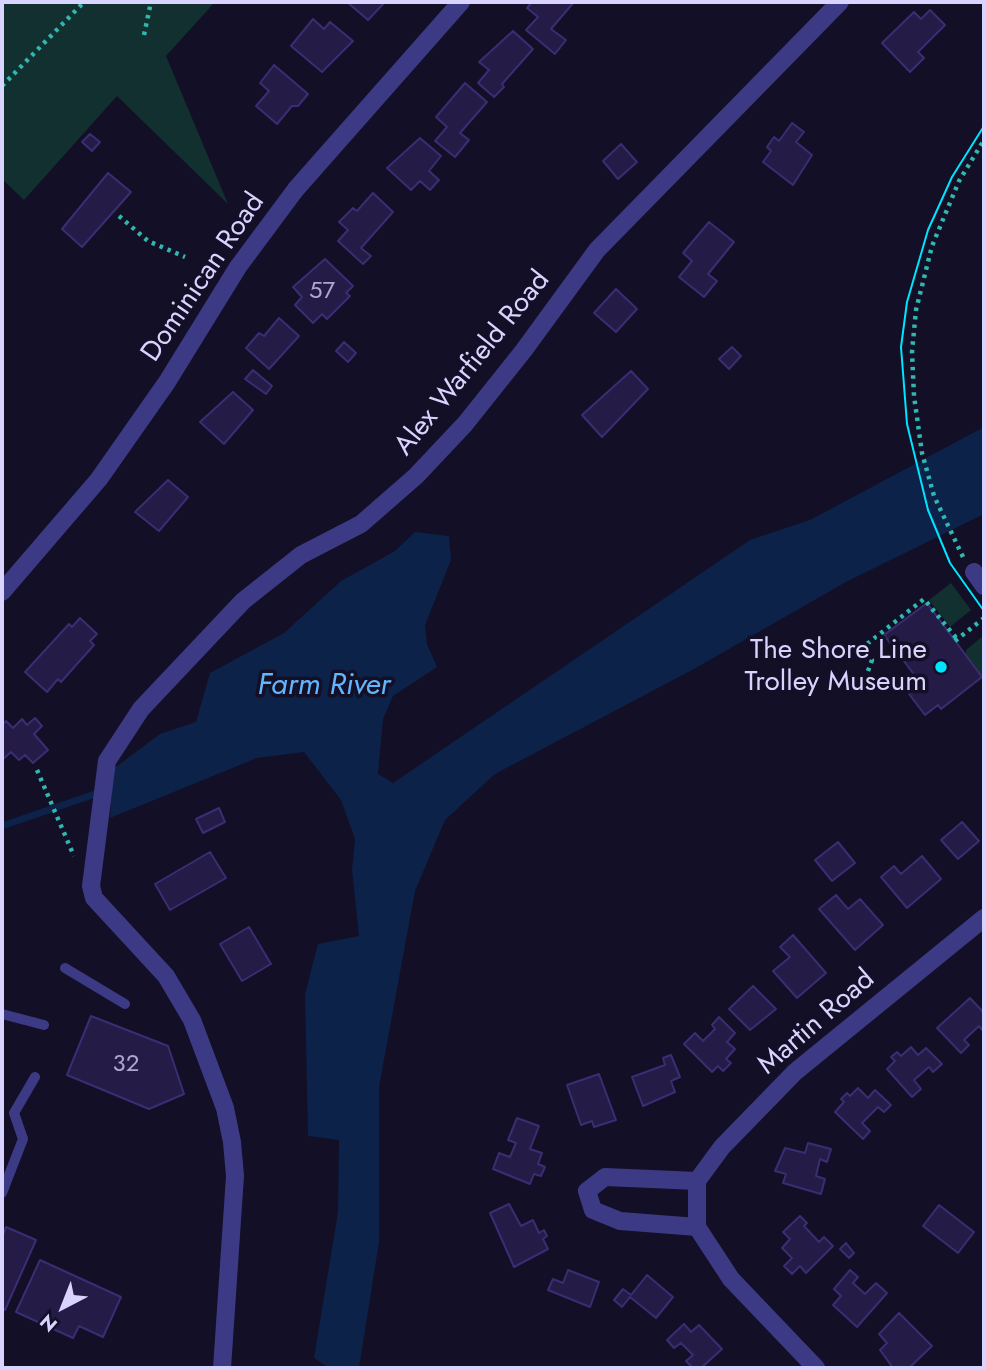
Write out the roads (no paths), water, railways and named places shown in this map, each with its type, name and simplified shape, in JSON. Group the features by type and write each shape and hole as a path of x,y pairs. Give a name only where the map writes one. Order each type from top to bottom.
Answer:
{"street":[{"name":"Dominican Road","path":"2,592 99,479 167,382 239,267 296,190 461,2"},
{"name":"Alex Warfield Road","path":"222,1368 234,1176 225,1108 192,1020 166,976 136,942 102,910 94,898 91,886 107,761 124,730 177,667 243,601 301,555 361,524 415,476 465,424 597,250 840,2"},
{"name":"Martin Road","path":"697,1181 722,1147 795,1072 984,918"},
{"path":"697,1227 620,1221 593,1210 587,1191 606,1177 697,1181 697,1227 731,1279 816,1368"}],"lane":[{"path":"65,968 125,1004"},
{"path":"2,1014 44,1025"},
{"path":"2,1193 23,1139 14,1113 35,1077"}],"water":[{"name":"Farm River","path":"984,427 984,514 846,582 694,669 495,774 445,820 415,891 379,1087 379,1242 359,1368 329,1368 314,1358 338,1212 339,1140 308,1136 305,994 318,944 359,936 352,870 355,839 341,800 304,752 257,758 110,818 113,769 160,734 196,722 210,673 284,633 341,581 395,551 415,532 449,536 451,560 425,625 427,644 437,667 393,696 383,719 378,774 393,783 750,540 810,520"}],"waterway":[{"name":"Farm River","path":"2,826 101,792"}],"tram line":[{"path":"984,126 952,177 928,230 907,302 901,347 907,424 928,510 950,563 984,611"}],"place":[{"name":"The Shore Line Trolley Museum","path":"941,667"}]}
